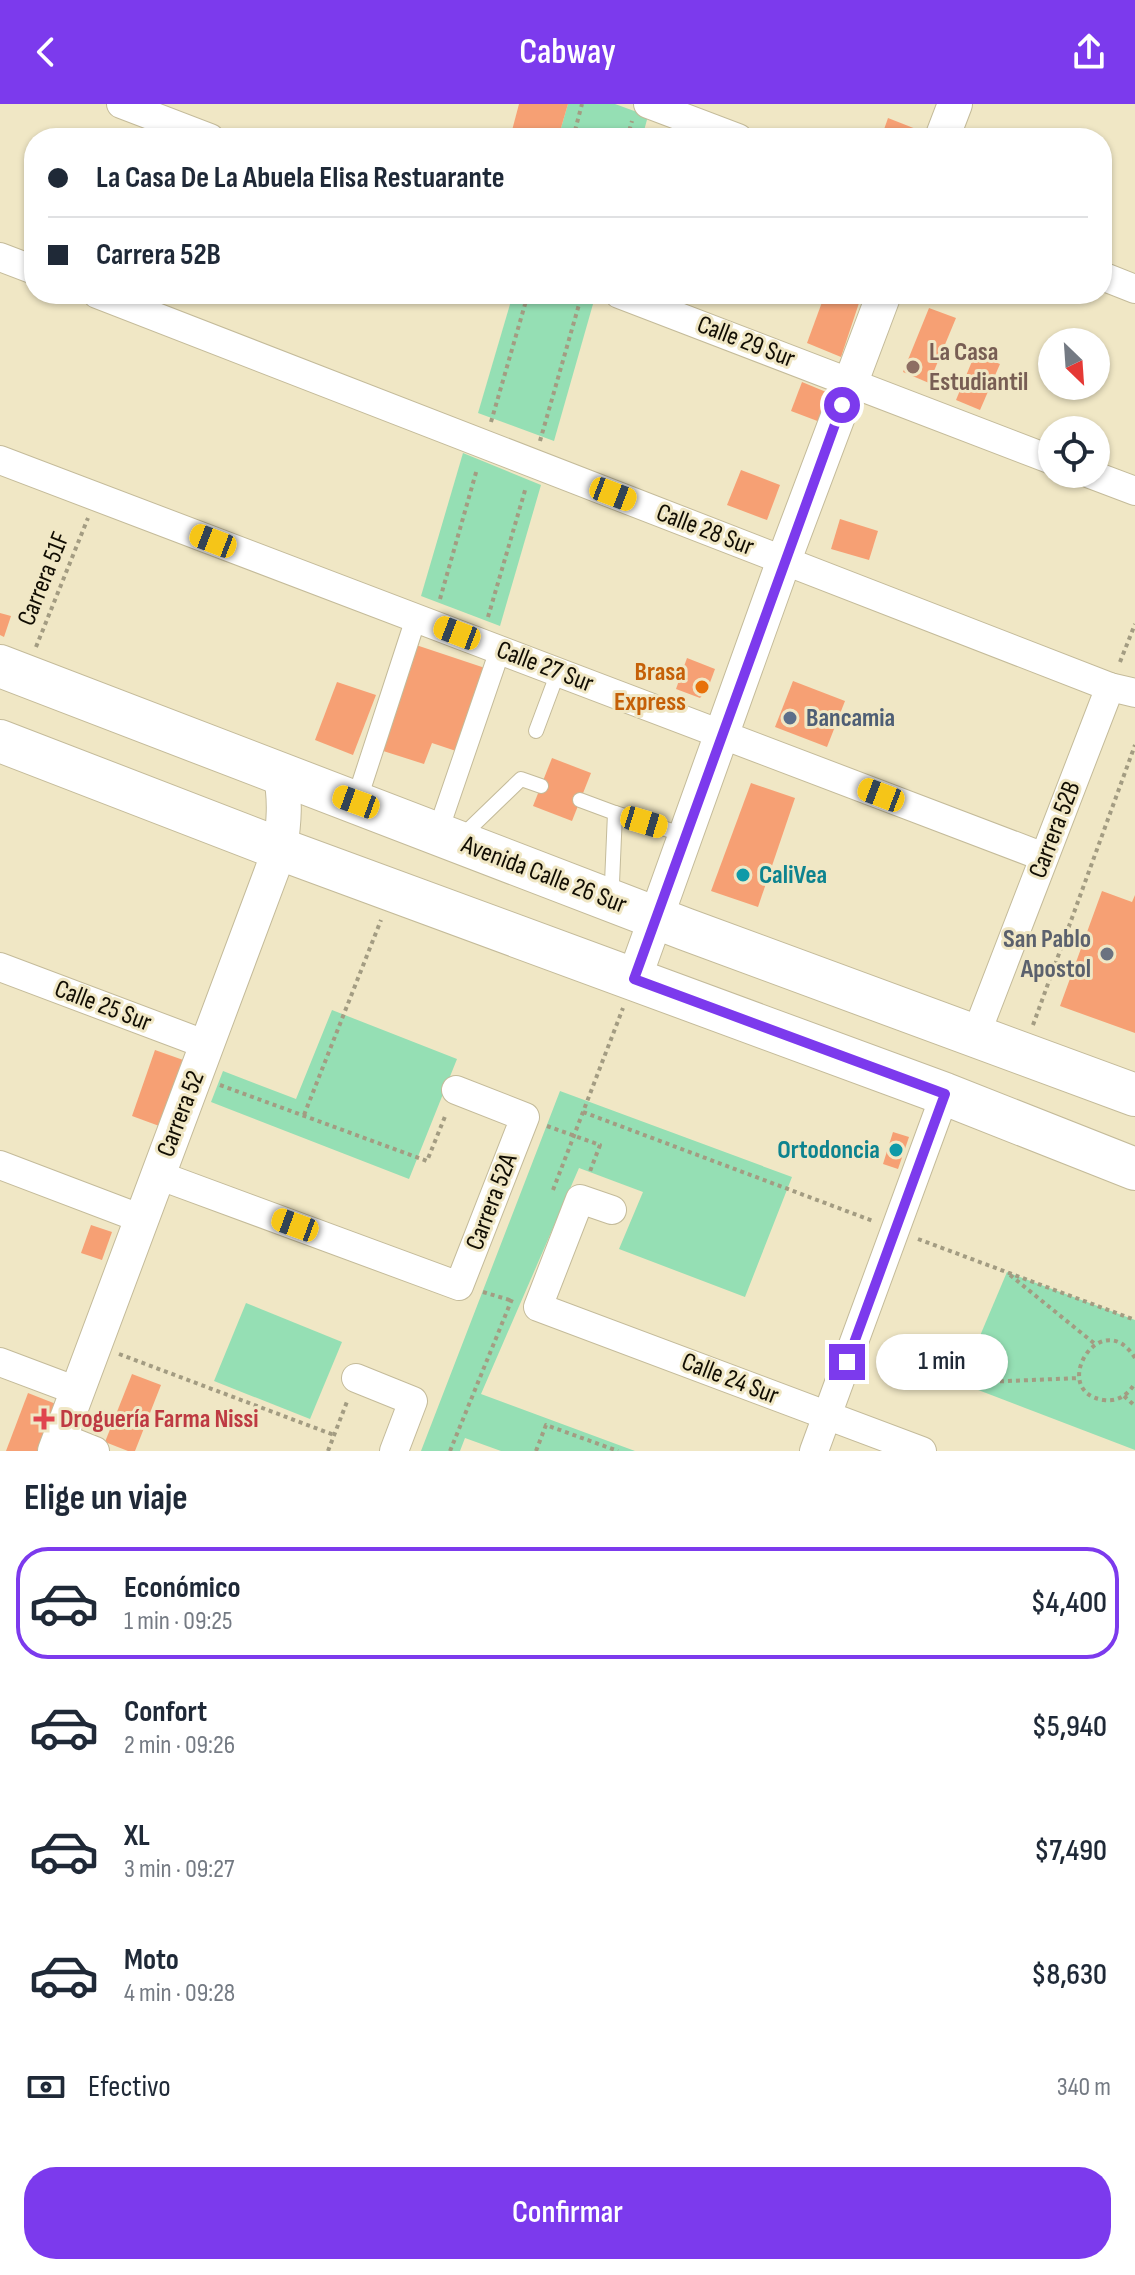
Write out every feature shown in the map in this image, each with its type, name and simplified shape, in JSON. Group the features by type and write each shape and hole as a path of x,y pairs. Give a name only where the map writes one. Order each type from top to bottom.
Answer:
{"main road":[{"name":"Avenida Calle 26 Sur","path":"12,671 639,911 1135,1095"},
{"path":"0,741 280,849 945,1094 1135,1169"}],"street":[{"path":"121,104 184,128"},
{"path":"648,104 712,128"},
{"path":"946,128 955,104"},
{"path":"0,257 24,266"},
{"path":"1112,280 1135,289"},
{"name":"Calle 28 Sur","path":"123,304 1123,690"},
{"name":"Calle 29 Sur","path":"645,304 1038,455"},
{"path":"634,979 639,911 687,827 880,304"},
{"name":"Calle 27 Sur","path":"0,460 1044,857"},
{"path":"1110,482 1135,491"},
{"path":"356,802 416,618"},
{"path":"447,837 500,650"},
{"name":"Carrera 52B","path":"975,1037 1044,857 1123,690"},
{"name":"Carrera 52","path":"57,1444 280,849 285,793 280,773"},
{"name":"Calle 25 Sur","path":"0,967 201,1061"},
{"name":"Carrera 52A","path":"456,1090 525,1117 459,1286"},
{"path":"814,1451 945,1094"},
{"path":"0,1165 142,1219"},
{"path":"158,1175 459,1286"},
{"path":"538,1307 580,1199 612,1210"},
{"name":"Calle 24 Sur","path":"538,1307 922,1451"},
{"path":"0,1362 77,1391"},
{"path":"356,1378 413,1401 394,1451"},
{"path":"57,1444 95,1451"}],"lane":[{"path":"536,731 558,672"},
{"path":"447,837 521,779 541,786"},
{"path":"580,800 672,831 687,827"},
{"path":"615,813 612,883 639,911"}],"path":[{"path":"576,128 582,104"},
{"name":"Carrera 51F","path":"12,671 97,497"},
{"path":"1123,690 1135,624"},
{"path":"1028,1039 1135,745"},
{"path":"304,1115 385,911"},
{"path":"201,1061 304,1115 427,1161 456,1090"},
{"path":"583,1112 1135,1320"},
{"path":"574,1136 600,1145 580,1199"},
{"path":"1007,1272 1095,1344"},
{"path":"459,1286 538,1307"},
{"path":"95,1344 334,1435"},
{"path":"1135,1358 1121,1344 1095,1344 1081,1358 1079,1378 1097,1398 1106,1400 1124,1396 1135,1383"},
{"path":"328,1451 356,1378"},
{"path":"960,1383 1079,1378"},
{"path":"1124,1396 1135,1406"},
{"path":"536,1451 546,1425 618,1451"}],"green space":[{"path":"568,104 615,104 648,116 645,128 561,128"},
{"path":"510,304 593,304 554,441 478,413"},
{"path":"463,453 541,485 500,626 421,596"},
{"path":"332,1010 457,1059 409,1179 211,1102 223,1071 296,1099"},
{"path":"560,1091 792,1177 745,1297 619,1249 643,1192 579,1168 481,1394 635,1451 501,1451 465,1438 460,1451 421,1451"},
{"path":"1007,1272 1135,1320 1135,1450 960,1383"},
{"path":"246,1303 342,1342 310,1419 214,1381"}],"building":[{"path":"519,104 568,104 561,128 513,128"},
{"path":"888,118 913,128 884,128"},
{"path":"821,304 859,304 841,357 807,343"},
{"path":"929,308 956,318 929,383 903,372"},
{"path":"975,354 1000,364 980,410 956,400"},
{"path":"802,382 831,394 820,422 791,411"},
{"path":"741,470 780,485 767,520 727,505"},
{"path":"840,519 878,531 869,560 831,549"},
{"path":"0,613 11,616 4,637 0,635"},
{"path":"413,644 488,669 459,752 432,743 424,764 377,749"},
{"path":"687,658 715,669 708,688 700,698 676,689"},
{"path":"793,681 845,701 827,747 775,727"},
{"path":"337,682 376,695 353,755 315,740"},
{"path":"552,758 591,773 572,821 533,806"},
{"path":"751,783 795,798 758,907 711,891"},
{"name":"San Pablo Apostol","path":"1102,891 1132,902 1135,895 1135,1033 1060,1006"},
{"path":"155,1050 186,1061 162,1127 132,1116"},
{"name":"Ortodoncia","path":"893,1132 909,1137 898,1169 883,1164"},
{"path":"91,1225 112,1232 102,1260 81,1253"},
{"path":"132,1374 161,1385 135,1451 128,1451 105,1442"},
{"path":"28,1393 56,1404 38,1451 6,1451"}],"place":[{"name":"La Casa Estudiantil","path":"913,367"},
{"name":"Brasa Express","path":"702,687"},
{"name":"Bancamia","path":"790,718"},
{"name":"CaliVea","path":"743,875"},
{"name":"San Pablo Apostol","path":"1107,954"},
{"name":"Ortodoncia","path":"896,1150"},
{"name":"Droguería Farma Nissi","path":"44,1419"}],"route":[{"path":"842,405 634,979 945,1094 847,1362"}]}
